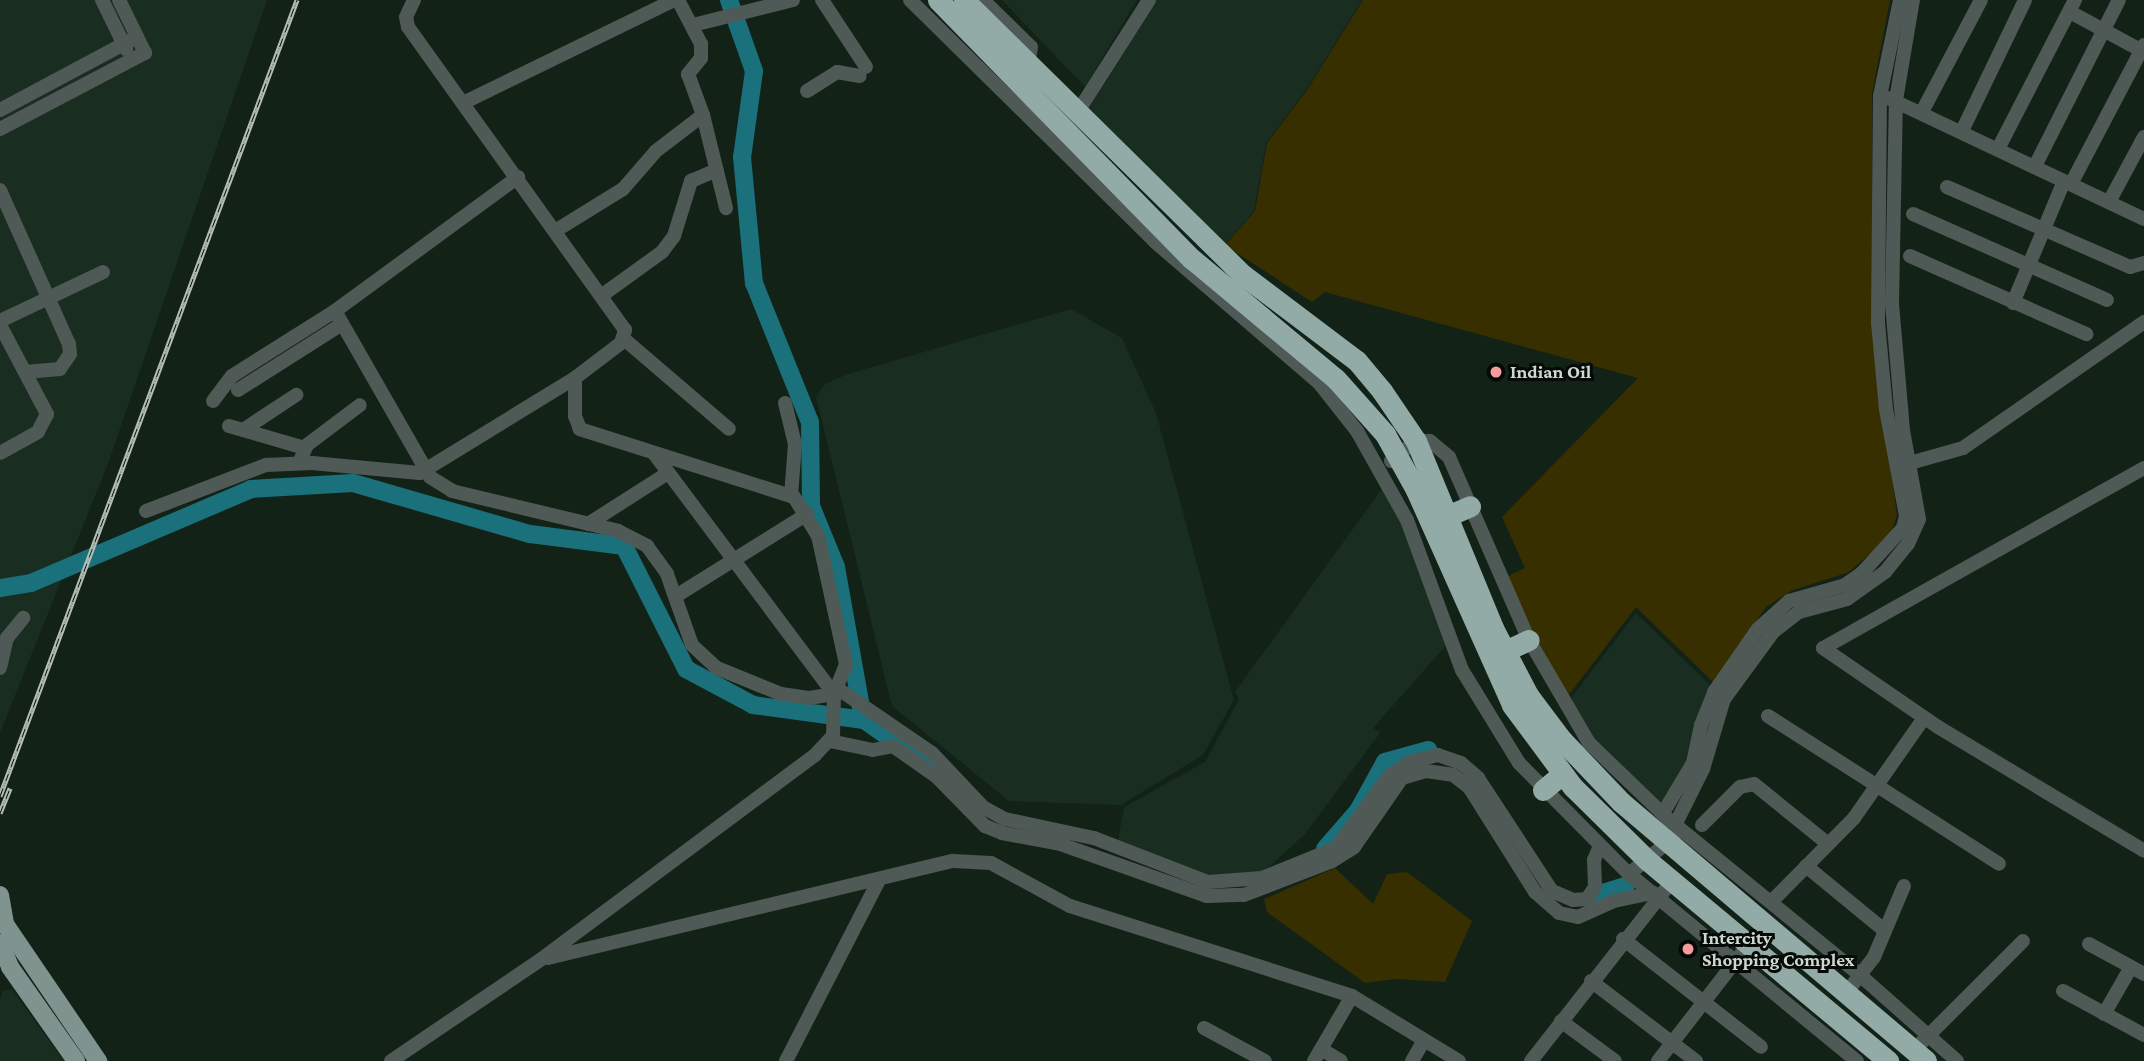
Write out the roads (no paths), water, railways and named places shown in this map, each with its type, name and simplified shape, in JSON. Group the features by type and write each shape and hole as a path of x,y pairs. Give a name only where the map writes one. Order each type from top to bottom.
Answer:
{"highway":[{"path":"938,0 1014,70 1192,260 1336,379 1398,454 1511,705 1562,774 1647,860 1661,890 1884,1059"},
{"path":"964,0 1014,70 1077,113 1243,275 1357,361 1416,441 1505,651 1528,695 1592,759 1723,876 1846,993 1923,1049"},
{"path":"1447,516 1470,506"},
{"path":"1505,651 1529,640"},
{"path":"1544,790 1562,774"}],"main road":[{"path":"0,895 5,924 98,1061"},
{"path":"0,943 10,967 76,1061"}],"street":[{"path":"102,0 132,60"},
{"path":"0,129 145,53 120,0"},
{"path":"146,511 266,465 299,463 404,474 425,471 575,378 624,339 625,330 408,27 406,17 414,0"},
{"path":"463,103 676,0 693,25 703,52 688,74 703,115 726,208"},
{"path":"693,25 793,0"},
{"path":"807,91 837,72 863,71 851,56 822,0"},
{"path":"910,0 1014,70 1163,249 1319,383 1357,431 1407,520 1462,670 1499,735 1544,790 1629,874 1661,890"},
{"path":"983,0 1031,47 1014,70"},
{"path":"1077,113 1149,0"},
{"path":"1663,813 1693,763 1710,700 1758,629 1789,601 1854,579 1885,551 1903,528 1906,516 1886,409 1878,323 1880,96 1900,0"},
{"path":"1629,874 1674,833 1703,769 1724,699 1773,632 1799,612 1847,599 1885,572 1908,544 1920,505 1910,463 1893,345 1896,100 1913,0"},
{"path":"1923,110 1981,0"},
{"path":"1962,131 2025,0"},
{"path":"2035,166 2119,0"},
{"path":"1998,149 2073,6 2105,31 2143,49 2068,182 2013,303"},
{"path":"0,110 138,37"},
{"path":"1880,96 1923,110 2144,219"},
{"path":"555,231 622,189 656,151 703,115"},
{"path":"2109,202 2144,137"},
{"path":"601,296 662,251 674,236 691,181 716,170"},
{"path":"238,390 339,317 518,177"},
{"path":"1947,187 2130,267 2144,263"},
{"path":"0,190 51,298 70,354 60,369 25,372"},
{"path":"1913,214 2107,300"},
{"path":"1910,256 2086,334"},
{"path":"0,453 45,422 47,414 0,323 103,272"},
{"path":"213,401 232,376 339,317"},
{"path":"339,317 425,471 452,491 618,531 647,546 676,596 692,645 716,668 781,694 809,698 835,694"},
{"path":"1910,463 1963,449 2144,322"},
{"path":"624,339 729,429"},
{"path":"391,1061 540,960 832,738 835,694 844,674 846,653 827,568 807,514 791,496 580,429 575,416 575,378"},
{"path":"296,395 236,428 305,448"},
{"path":"785,403 795,444 791,496"},
{"path":"299,463 305,448 360,405"},
{"path":"1382,472 1398,454 1416,441 1430,441 1449,457 1529,640 1589,743 1592,759 1663,813 1674,833"},
{"path":"654,453 835,694 889,720 932,753 983,807 1006,819 1094,838 1208,882 1262,878 1336,848 1389,776 1410,762 1438,755 1461,763 1478,778 1552,891 1573,900 1587,899 1595,887 1594,860 1600,846"},
{"path":"2144,468 1823,648 1924,718 2144,851"},
{"path":"588,524 668,473"},
{"path":"676,596 807,514"},
{"path":"1,659 7,638 23,618"},
{"path":"1768,716 1875,788 1999,864"},
{"path":"1771,902 1828,844 1875,788 1924,718"},
{"path":"832,738 873,750 892,746 937,776 985,826 1002,833 1060,844 1207,896 1244,895 1332,861 1354,847 1402,778 1426,771 1453,775 1469,787 1535,892 1559,913 1578,917 1614,901 1661,890"},
{"path":"1702,825 1740,787 1755,784 1828,844"},
{"path":"540,960 878,882 953,861 991,863 1070,906 1352,996 1459,1061"},
{"path":"1807,866 1885,931"},
{"path":"1723,876 1771,902 1861,976 1923,1049 1957,1061"},
{"path":"786,1061 878,882"},
{"path":"1846,993 1861,976 1885,931 1904,886"},
{"path":"1531,1061 1661,890"},
{"path":"1623,939 1761,1047"},
{"path":"1923,1049 2023,941"},
{"path":"2089,944 2137,970 2104,1014"},
{"path":"1658,1061 1743,951"},
{"path":"1591,981 1696,1061"},
{"path":"1785,986 1857,1061"},
{"path":"2063,991 2144,1035"},
{"path":"1341,1061 1317,1055 1352,996"},
{"path":"1561,1021 1615,1061"},
{"path":"1204,1028 1265,1061"},
{"path":"1412,1061 1424,1040"}],"waterway":[{"path":"729,0 754,71 742,157 754,283 810,422 811,506 836,567 863,718"},
{"path":"0,588 31,583 251,489 353,483 530,534 624,546 686,669 753,705 864,720 951,781"},
{"path":"1325,849 1358,811 1385,762 1428,750"},
{"path":"1596,895 1626,886"}],"railway":[{"path":"0,796 297,0"},
{"path":"0,813 10,788"}],"place":[{"name":"Indian Oil","path":"1496,372"},
{"name":"Intercity Shopping Complex","path":"1688,949"}]}
